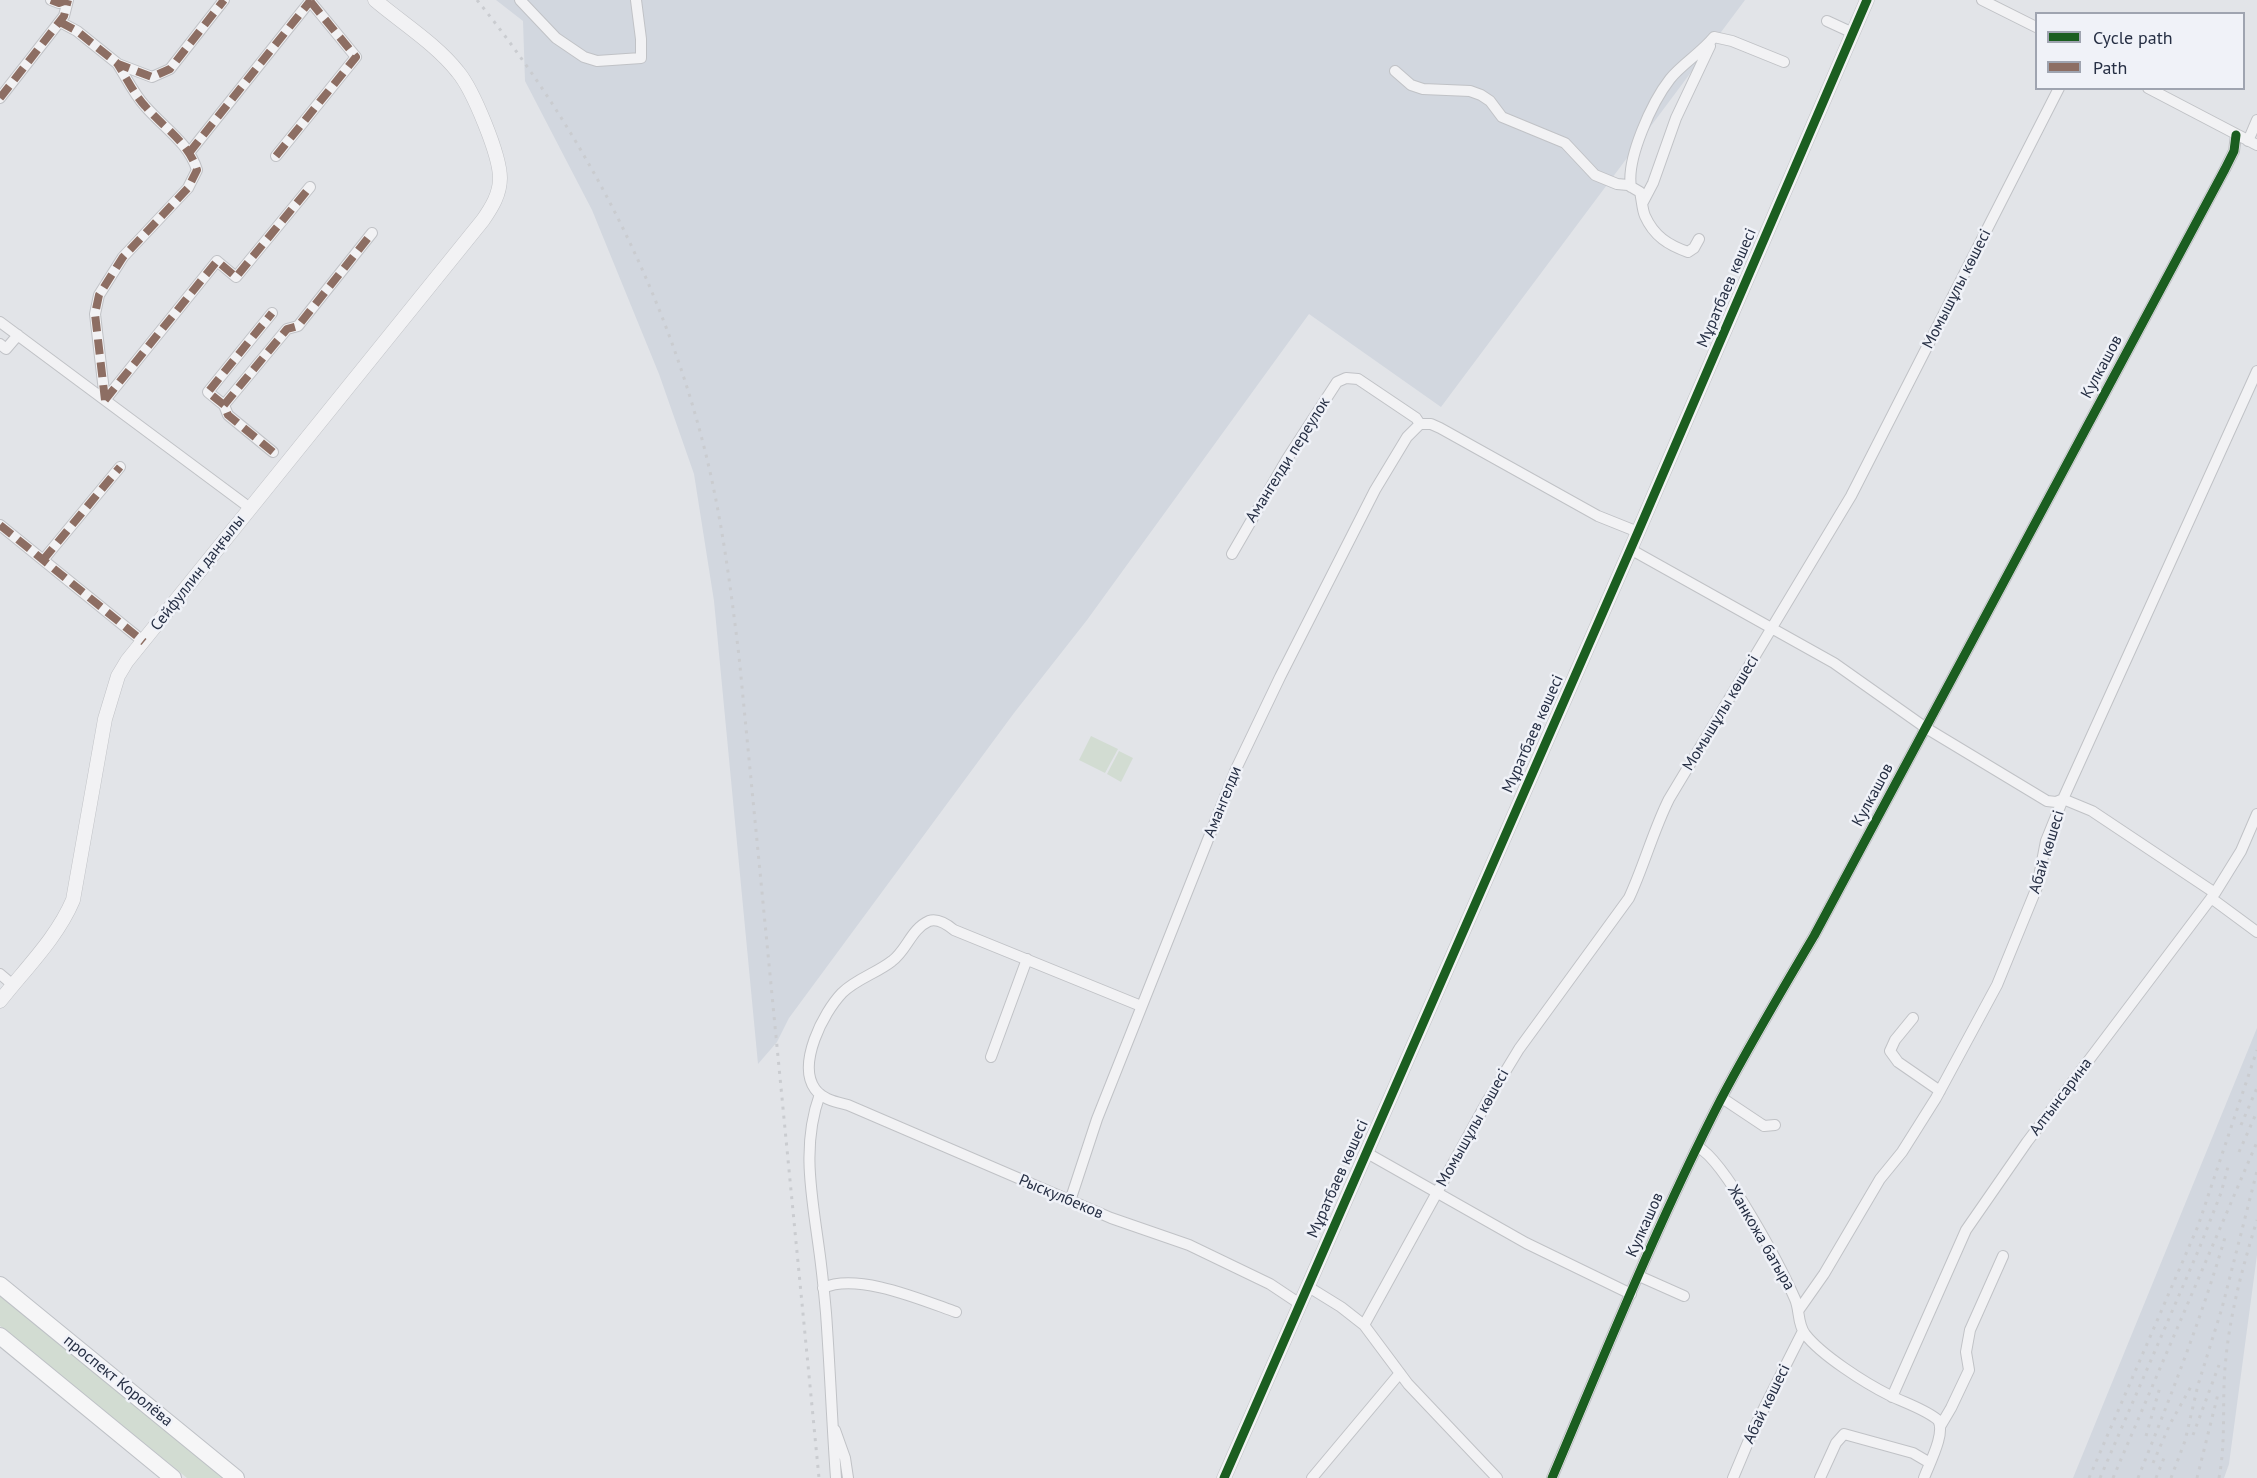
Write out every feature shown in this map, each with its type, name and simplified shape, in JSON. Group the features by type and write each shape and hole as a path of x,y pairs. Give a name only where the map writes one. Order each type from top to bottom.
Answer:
{"main road":[{"name":"проспект Королёва","path":"0,1285 236,1478"},
{"path":"0,1336 173,1478"}],"street":[{"path":"0,98 67,11 68,0 59,3 51,0"},
{"path":"60,22 77,31 117,63 152,77 170,69 224,0"},
{"path":"189,153 311,0 356,57 276,156"},
{"name":"Сейфуллин даңғылы","path":"0,1001 61,923 72,900 111,694 118,676 250,508 483,220 498,194 500,178 498,161 468,85 450,62 375,0"},
{"path":"520,0 556,38 584,57 597,61 641,58 636,0"},
{"name":"Мұратбаев көшесі","path":"1224,1478 1638,532 1867,0"},
{"path":"1982,0 2035,26"},
{"path":"1827,21 1852,33"},
{"path":"1714,37 1732,41 1784,62"},
{"path":"1631,187 1632,160 1645,125 1663,91 1670,79 1714,37"},
{"path":"1643,202 1653,183 1676,118 1714,37"},
{"path":"105,400 95,314 99,295 123,257 195,179 197,170 189,153 143,104 117,63"},
{"path":"1395,71 1411,85 1423,89 1470,91 1480,95 1490,101 1502,117 1564,143 1595,174 1640,192 1644,215 1663,241 1688,252 1694,248 1699,239"},
{"name":"Момышұлы көшесі","path":"1364,1325 1518,1049 1629,898 1640,874 1655,826 1669,799 1851,496 2059,90"},
{"path":"2152,90 2253,143 2257,120"},
{"name":"Кулкашов","path":"1552,1478 1639,1276 1722,1098 1768,1012 1814,936 2225,169 2234,151 2236,135"},
{"path":"105,400 217,261 236,277 310,187"},
{"path":"224,405 287,329 298,326 372,233"},
{"path":"272,313 208,392 224,405 228,415 273,452"},
{"path":"0,322 250,508"},
{"path":"0,344 6,349 18,335"},
{"name":"Абай көшесі","path":"1798,1311 1824,1274 1869,1196 1902,1152 1940,1091 1997,985 2037,887 2046,841 2063,799 2257,371"},
{"name":"Амангелди переулок","path":"1232,554 1248,523 1337,382 1346,378 1358,379 1416,418 1420,424"},
{"path":"1420,424 1431,423 1588,511 1638,532"},
{"name":"Амангелди","path":"1070,1201 1097,1119 1236,769 1375,490 1407,437 1420,424"},
{"path":"44,560 120,467"},
{"path":"0,525 144,642"},
{"path":"1630,549 1668,568 1758,622 1773,628 1834,663 1926,728 2048,801 2056,802 2063,799 2092,811 2213,896 2257,932"},
{"name":"Алтынсарина","path":"1892,1396 1966,1230 2027,1142 2213,896 2241,851 2257,814"},
{"path":"836,1478 823,1288 809,1182 811,1130 820,1094 813,1084 808,1069 808,1058 815,1040 834,1003 851,985 873,975 892,962 918,928 931,920 937,920 954,930 1141,1006"},
{"path":"991,1057 1027,959"},
{"path":"0,974 13,985"},
{"path":"1913,1018 1895,1040 1890,1051 1898,1062 1940,1091"},
{"name":"Рыскулбеков","path":"820,1094 1110,1218 1190,1245 1270,1284 1300,1304"},
{"path":"1722,1098 1764,1126 1775,1125"},
{"name":"Жанкожа батыра","path":"1698,1147 1711,1156 1727,1178 1787,1283 1797,1302 1803,1331"},
{"path":"1367,1152 1526,1243 1631,1294"},
{"path":"1924,1478 1939,1438 1941,1425 1969,1370 1966,1352 1970,1330 2003,1256"},
{"path":"1639,1276 1683,1296"},
{"path":"823,1288 851,1282 902,1292 956,1312"},
{"path":"1307,1286 1341,1306 1364,1325 1400,1373 1497,1478"},
{"path":"1803,1331 1815,1345 1876,1389 1933,1417 1941,1425"},
{"name":"Абай көшесі","path":"1733,1478 1754,1428 1803,1331"},
{"path":"1311,1478 1400,1373"},
{"path":"832,1425 839,1437 848,1478"},
{"path":"1820,1478 1836,1443 1844,1434 1913,1453 1930,1463"}],"shaded area":[{"path":"496,0 1745,0 1441,407 1309,314 1087,620 1014,713 789,1018 777,1042 758,1064 714,601 694,474 659,374 592,210 525,81 523,21"},
{"path":"1091,736 1118,749 1105,773 1079,760"},
{"path":"1119,751 1133,758 1121,782 1107,774"},
{"path":"2257,1028 2257,1255 2229,1464 2224,1478 2073,1478"},
{"path":"0,1295 223,1478 187,1478 0,1326"}],"railway":[{"path":"477,0 517,52 553,106 618,219 646,278 670,339 691,400 708,463 730,583 739,656 819,1478"},
{"path":"2089,1478 2198,1226 2257,1050"},
{"path":"2241,1125 2257,1088"},
{"path":"2239,1152 2255,1116"},
{"path":"2113,1478 2257,1142"},
{"path":"2100,1478 2199,1249 2221,1193 2229,1163"},
{"path":"2171,1478 2185,1441 2198,1385 2222,1308 2257,1171"},
{"path":"2219,1478 2225,1368 2230,1330 2241,1275 2257,1220"},
{"path":"2138,1478 2174,1388 2226,1234"},
{"path":"2193,1435 2219,1365"},
{"path":"2153,1463 2170,1424 2193,1383"},
{"path":"2146,1436 2160,1387"},
{"path":"2197,1478 2218,1394"},
{"path":"2156,1478 2166,1453"}],"marked path":[{"path":"51,0 59,3 67,0"},
{"path":"0,98 64,16 68,0"},
{"path":"60,22 77,31 118,64 152,77 170,69 224,0"},
{"path":"189,153 311,0"},
{"path":"276,156 356,57 310,1"},
{"path":"105,400 95,314 99,295 123,257 188,188 197,170 188,152 141,101 117,63"},
{"path":"105,400 217,261 236,277 310,187"},
{"path":"273,452 228,415 224,405 287,329 298,326 372,233"},
{"path":"224,405 208,392 272,313"},
{"path":"43,560 120,467"},
{"path":"0,525 144,642"}],"cycle path":[{"path":"1224,1478 1638,532 1867,0"},
{"path":"1552,1478 1654,1239 1721,1099 1814,936 2225,169 2234,151 2236,135"}]}
